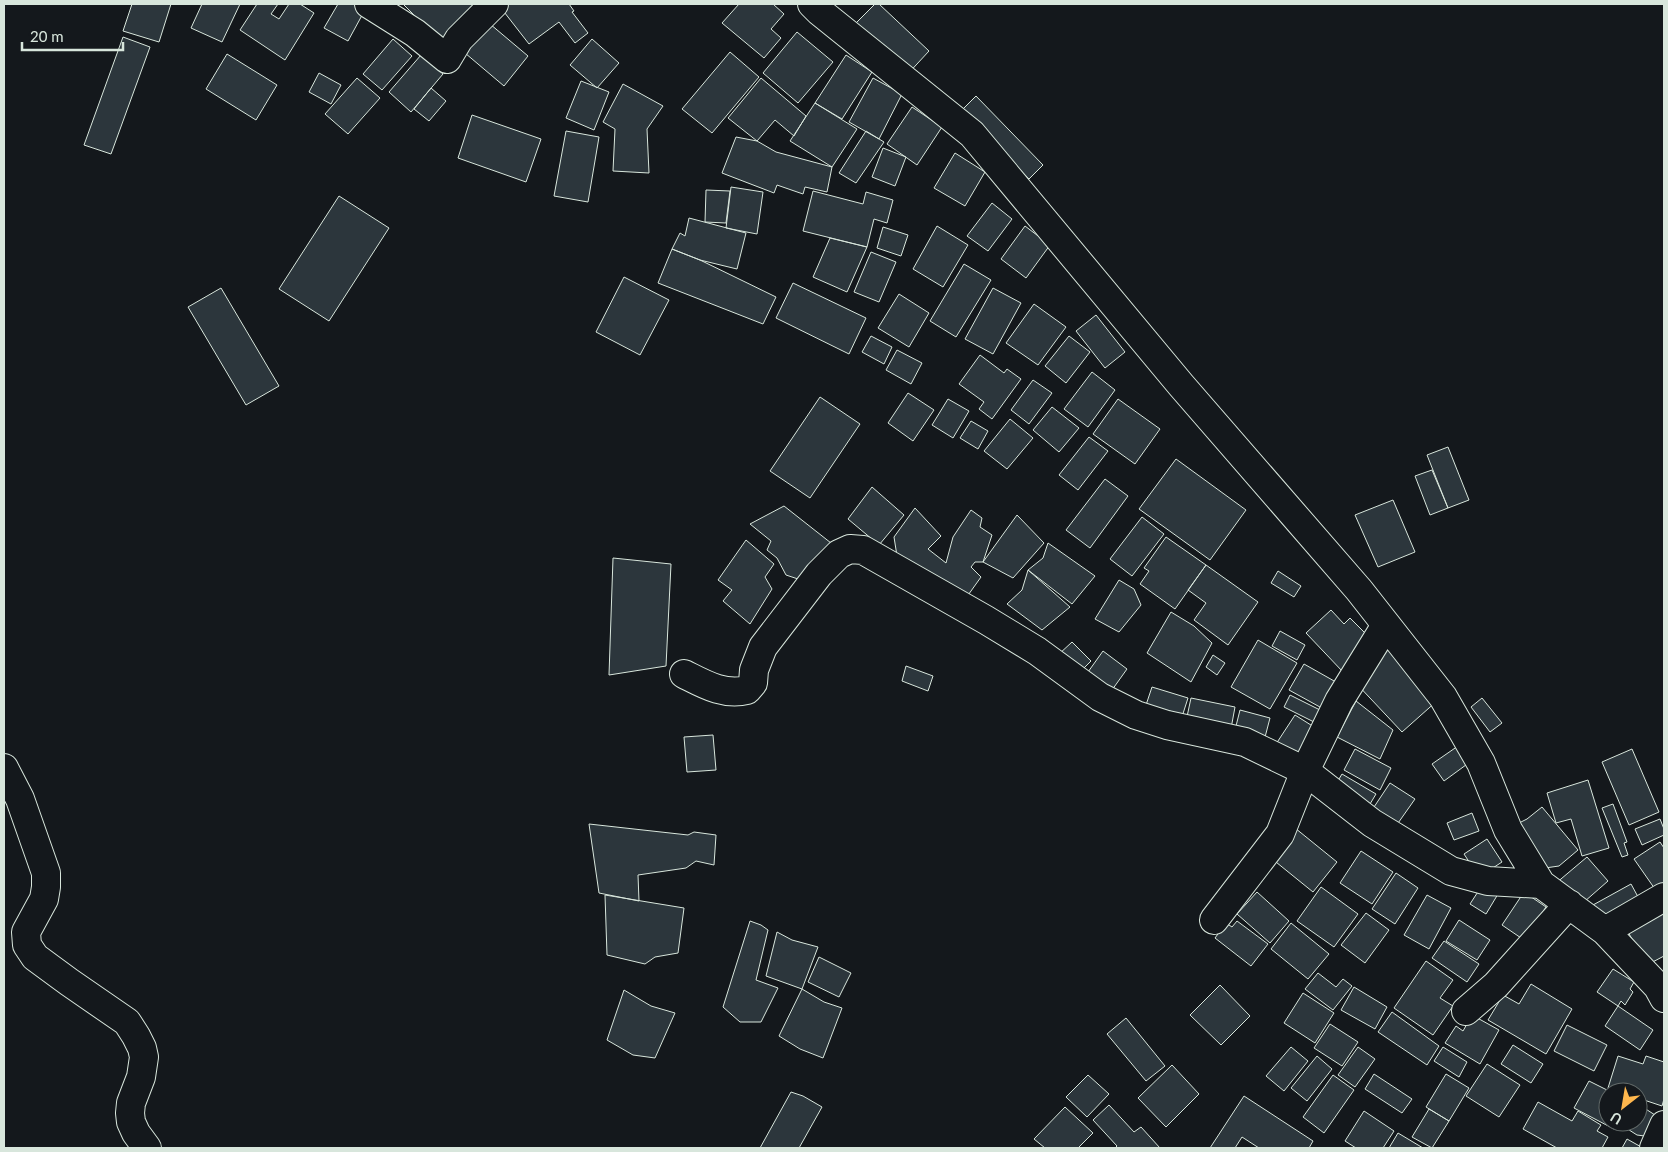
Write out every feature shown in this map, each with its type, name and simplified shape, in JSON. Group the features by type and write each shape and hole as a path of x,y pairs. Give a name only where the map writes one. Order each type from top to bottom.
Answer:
{"street":[{"path":"369,4 415,33 447,58 459,39 494,4"},
{"path":"812,4 972,134 1181,384 1359,590 1443,696 1482,763 1508,830 1541,884 1605,931 1658,987 1664,998"},
{"path":"684,674 719,690 729,692 748,690 763,647 819,574 838,554 850,549 863,550 994,625 1037,651 1100,697 1136,715 1167,725 1244,742 1306,771 1372,823 1451,871 1488,881 1541,884"},
{"path":"1214,920 1280,834 1306,771 1339,700 1386,625"},
{"path":"4,768 20,799 46,873 44,899 26,932 27,945 35,956 127,1022 136,1036 144,1057 141,1077 131,1102 130,1112 131,1122 136,1134 147,1148"},
{"path":"1605,931 1664,897"},
{"path":"1466,1011 1496,985 1569,904"},
{"path":"1654,1148 1664,1125"}],"building":[{"path":"132,4 171,4 159,42 123,31"},
{"path":"202,4 240,4 222,42 191,28"},
{"path":"257,4 278,4 271,14 279,19 289,4 300,4 314,13 285,60 240,30"},
{"path":"338,4 359,4 366,8 348,41 324,28"},
{"path":"403,4 473,4 477,8 442,43"},
{"path":"507,4 569,4 574,11 572,12 588,33 575,43 559,22 529,44 501,8"},
{"path":"739,4 773,4 784,14 771,29 781,38 764,58 722,23"},
{"path":"875,4 879,4 929,51 905,77 852,27"},
{"path":"490,24 528,56 504,86 465,53"},
{"path":"797,32 833,62 798,103 763,73"},
{"path":"123,37 150,47 111,154 84,145"},
{"path":"393,39 412,56 382,90 363,74"},
{"path":"592,39 619,63 597,88 570,65"},
{"path":"730,52 759,77 712,133 682,109"},
{"path":"227,54 277,85 256,120 206,89"},
{"path":"421,55 443,74 411,112 389,92"},
{"path":"846,55 872,72 842,119 815,103"},
{"path":"319,73 341,85 331,104 309,92"},
{"path":"357,78 380,98 348,134 325,114"},
{"path":"761,78 806,116 794,136 775,120 757,141 728,118"},
{"path":"873,78 902,94 879,139 849,122"},
{"path":"581,81 609,92 594,130 566,118"},
{"path":"623,84 663,106 647,129 649,173 613,171 615,129 603,122"},
{"path":"431,88 446,101 429,121 414,109"},
{"path":"976,96 1043,165 1029,179 962,110"},
{"path":"815,103 857,129 832,167 790,141"},
{"path":"912,107 942,127 917,165 887,144"},
{"path":"472,115 541,139 526,182 458,158"},
{"path":"566,131 599,137 588,202 554,196"},
{"path":"866,131 884,142 856,183 839,173"},
{"path":"736,137 757,141 776,152 832,167 827,192 805,187 803,194 777,185 774,193 722,173"},
{"path":"883,148 906,157 895,186 872,177"},
{"path":"955,153 985,172 965,206 934,188"},
{"path":"731,187 763,192 757,234 726,228"},
{"path":"706,190 730,191 726,223 705,222"},
{"path":"813,191 863,204 866,192 893,200 887,223 874,219 867,247 803,231"},
{"path":"339,196 389,228 329,321 279,289"},
{"path":"992,203 1012,219 988,251 967,236"},
{"path":"689,218 746,233 737,269 700,260 672,249 680,233 685,236"},
{"path":"937,226 968,245 943,287 913,269"},
{"path":"1025,226 1050,245 1026,278 1001,259"},
{"path":"883,227 908,235 901,256 877,248"},
{"path":"830,238 867,247 847,292 813,277"},
{"path":"672,249 700,260 776,297 763,324 658,283"},
{"path":"871,252 896,262 879,302 854,292"},
{"path":"964,264 991,280 956,337 930,321"},
{"path":"624,277 669,300 640,355 596,332"},
{"path":"793,283 866,318 849,354 776,318"},
{"path":"221,288 279,386 246,405 188,307"},
{"path":"993,288 1021,303 993,354 965,339"},
{"path":"899,294 929,313 909,347 878,328"},
{"path":"1034,304 1066,327 1038,365 1006,343"},
{"path":"1096,315 1125,352 1105,368 1076,331"},
{"path":"871,336 892,347 884,364 862,352"},
{"path":"1069,336 1090,352 1066,383 1045,366"},
{"path":"897,350 922,363 911,384 886,370"},
{"path":"980,355 1004,373 1007,369 1021,379 992,419 979,409 984,402 959,384"},
{"path":"1092,372 1115,390 1088,427 1064,409"},
{"path":"1033,380 1052,393 1029,424 1011,410"},
{"path":"908,393 934,410 913,441 888,423"},
{"path":"820,397 860,424 810,498 770,471"},
{"path":"948,399 969,411 953,438 932,425"},
{"path":"1118,399 1160,429 1135,464 1093,434"},
{"path":"1052,407 1079,428 1059,452 1033,430"},
{"path":"1010,419 1033,438 1007,469 984,451"},
{"path":"971,421 988,431 978,449 960,438"},
{"path":"1089,437 1108,451 1078,490 1059,475"},
{"path":"1448,447 1469,500 1448,508 1427,455"},
{"path":"1176,459 1246,510 1210,560 1139,509"},
{"path":"1432,470 1448,508 1430,515 1415,476"},
{"path":"1105,479 1128,496 1090,548 1066,530"},
{"path":"872,487 904,515 879,545 848,519"},
{"path":"1393,500 1415,552 1378,567 1355,515"},
{"path":"784,506 831,543 801,580 786,575 777,558 767,550 771,541 750,524"},
{"path":"915,508 941,536 928,549 946,563 953,537 971,510 982,518 980,527 992,535 983,562 975,562 971,567 981,577 966,598 897,556 894,537"},
{"path":"1017,515 1044,543 1013,578 983,562"},
{"path":"1142,517 1164,534 1132,576 1110,559"},
{"path":"1166,537 1206,565 1175,609 1140,584 1149,571 1144,568"},
{"path":"746,540 774,564 765,577 772,589 750,624 723,601 732,590 718,580"},
{"path":"1048,543 1095,576 1072,604 1028,570 1043,558"},
{"path":"613,558 671,564 666,666 609,675"},
{"path":"1206,565 1258,602 1228,645 1194,620 1206,603 1188,590"},
{"path":"1028,570 1070,607 1042,630 1007,604 1022,590"},
{"path":"1278,571 1301,586 1294,597 1271,583"},
{"path":"1119,580 1134,589 1141,605 1119,632 1095,619"},
{"path":"1331,610 1344,624 1350,618 1368,636 1343,672 1306,633"},
{"path":"1171,612 1194,626 1212,643 1191,682 1147,653"},
{"path":"1280,631 1305,645 1297,660 1272,646"},
{"path":"1258,640 1297,663 1270,709 1231,687"},
{"path":"1072,642 1091,661 1077,675 1058,655"},
{"path":"1390,648 1438,700 1402,732 1354,681"},
{"path":"1103,651 1127,669 1107,697 1083,679"},
{"path":"1213,655 1225,663 1217,675 1206,667"},
{"path":"1304,664 1343,686 1329,712 1289,690"},
{"path":"906,666 933,676 928,691 902,681"},
{"path":"1152,687 1188,698 1180,723 1144,711"},
{"path":"1290,695 1328,714 1322,726 1284,707"},
{"path":"1191,698 1235,707 1230,734 1185,726"},
{"path":"1482,698 1502,723 1490,732 1471,707"},
{"path":"1356,701 1393,730 1380,759 1337,737"},
{"path":"1240,710 1270,718 1264,741 1234,734"},
{"path":"1295,715 1322,732 1304,761 1276,744"},
{"path":"713,735 716,770 687,772 684,737"},
{"path":"1458,746 1470,762 1444,781 1432,764"},
{"path":"1355,749 1391,768 1380,790 1344,770"},
{"path":"1632,749 1659,812 1629,825 1602,762"},
{"path":"1342,774 1376,794 1367,809 1333,789"},
{"path":"1588,780 1609,848 1582,856 1571,819 1556,823 1547,793"},
{"path":"1390,783 1415,799 1396,826 1372,810"},
{"path":"1613,804 1627,842 1624,843 1628,855 1622,857 1602,808"},
{"path":"1542,807 1578,850 1559,866 1538,869 1515,825 1527,819"},
{"path":"1472,813 1479,831 1454,840 1447,823"},
{"path":"1660,819 1664,835 1642,845 1635,829"},
{"path":"589,824 688,835 694,832 716,835 714,865 696,861 686,868 638,875 639,901 599,893"},
{"path":"1295,828 1337,862 1313,892 1271,858"},
{"path":"1487,839 1502,862 1479,877 1464,854"},
{"path":"1660,842 1664,848 1664,887 1657,892 1634,859"},
{"path":"1361,851 1393,872 1372,904 1340,883"},
{"path":"1587,857 1608,881 1576,909 1555,884"},
{"path":"1396,873 1418,888 1395,924 1372,909"},
{"path":"1483,884 1498,894 1486,914 1470,904"},
{"path":"1631,884 1643,906 1605,927 1593,905"},
{"path":"1321,887 1358,914 1334,947 1297,921"},
{"path":"1257,892 1289,921 1270,943 1237,914"},
{"path":"1524,892 1546,907 1524,940 1502,925"},
{"path":"605,895 684,908 678,953 655,957 645,964 607,955"},
{"path":"1427,895 1451,908 1429,949 1404,935"},
{"path":"1664,912 1664,956 1647,965 1628,932"},
{"path":"1366,913 1389,930 1365,963 1341,945"},
{"path":"1459,920 1490,940 1477,960 1446,941"},
{"path":"750,921 768,930 756,980 778,988 761,1022 740,1022 723,1007"},
{"path":"1237,921 1268,944 1251,966 1215,938 1226,923 1232,927"},
{"path":"1291,923 1329,954 1308,979 1271,949"},
{"path":"777,932 792,940 818,947 802,989 766,976"},
{"path":"1444,941 1479,964 1467,982 1432,958"},
{"path":"819,957 851,973 839,997 808,982"},
{"path":"1426,961 1453,980 1440,998 1453,1006 1433,1035 1394,1008"},
{"path":"1613,969 1634,982 1630,989 1633,992 1625,1005 1621,1001 1618,1006 1597,992"},
{"path":"1318,973 1336,987 1343,979 1352,986 1333,1010 1305,989"},
{"path":"1531,984 1572,1009 1546,1054 1488,1020 1503,995 1519,1004"},
{"path":"1220,985 1250,1016 1221,1045 1190,1015"},
{"path":"1354,987 1387,1007 1375,1029 1341,1010"},
{"path":"802,989 824,1002 842,1008 823,1058 800,1049 779,1036"},
{"path":"624,990 651,1006 675,1013 655,1058 633,1055 607,1040"},
{"path":"1303,993 1334,1013 1315,1043 1284,1023"},
{"path":"1618,1006 1653,1030 1640,1050 1605,1026"},
{"path":"1392,1012 1439,1046 1427,1065 1378,1032"},
{"path":"1472,1015 1499,1030 1480,1064 1445,1043 1456,1026 1463,1031"},
{"path":"1126,1018 1165,1066 1146,1081 1107,1034"},
{"path":"1330,1024 1358,1042 1342,1066 1314,1048"},
{"path":"1567,1025 1607,1045 1594,1071 1554,1051"},
{"path":"1513,1045 1543,1064 1531,1083 1501,1064"},
{"path":"1291,1047 1308,1061 1284,1091 1266,1076"},
{"path":"1358,1047 1375,1059 1355,1087 1338,1075"},
{"path":"1443,1047 1467,1062 1459,1077 1434,1061"},
{"path":"1317,1056 1332,1069 1307,1101 1291,1088"},
{"path":"1618,1056 1643,1064 1646,1056 1664,1062 1664,1099 1662,1106 1648,1101 1648,1082 1610,1082"},
{"path":"1487,1064 1520,1085 1499,1117 1466,1096"},
{"path":"1172,1065 1199,1094 1166,1127 1138,1098"},
{"path":"1374,1074 1412,1099 1402,1113 1365,1089"},
{"path":"1446,1074 1469,1088 1449,1121 1426,1107"},
{"path":"1088,1075 1109,1094 1087,1117 1066,1097"},
{"path":"1333,1075 1354,1090 1324,1133 1303,1117"},
{"path":"1589,1081 1598,1086 1598,1121 1574,1108"},
{"path":"791,1092 803,1096 822,1107 799,1148 760,1148"},
{"path":"1244,1096 1313,1141 1309,1148 1259,1148 1242,1137 1235,1148 1210,1148"},
{"path":"1538,1102 1572,1121 1578,1111 1598,1123 1597,1131 1608,1137 1602,1148 1557,1148 1523,1129"},
{"path":"1109,1105 1134,1132 1141,1127 1160,1148 1115,1148 1117,1146 1093,1120"},
{"path":"1065,1107 1093,1133 1078,1148 1045,1148 1034,1139"},
{"path":"1429,1109 1449,1121 1432,1148 1412,1137"},
{"path":"1648,1110 1655,1115 1652,1137 1637,1135 1632,1132 1648,1132"},
{"path":"1364,1111 1394,1131 1383,1148 1356,1148 1345,1141"},
{"path":"1398,1133 1423,1148 1389,1148"},
{"path":"1627,1139 1643,1148 1622,1148"}]}
